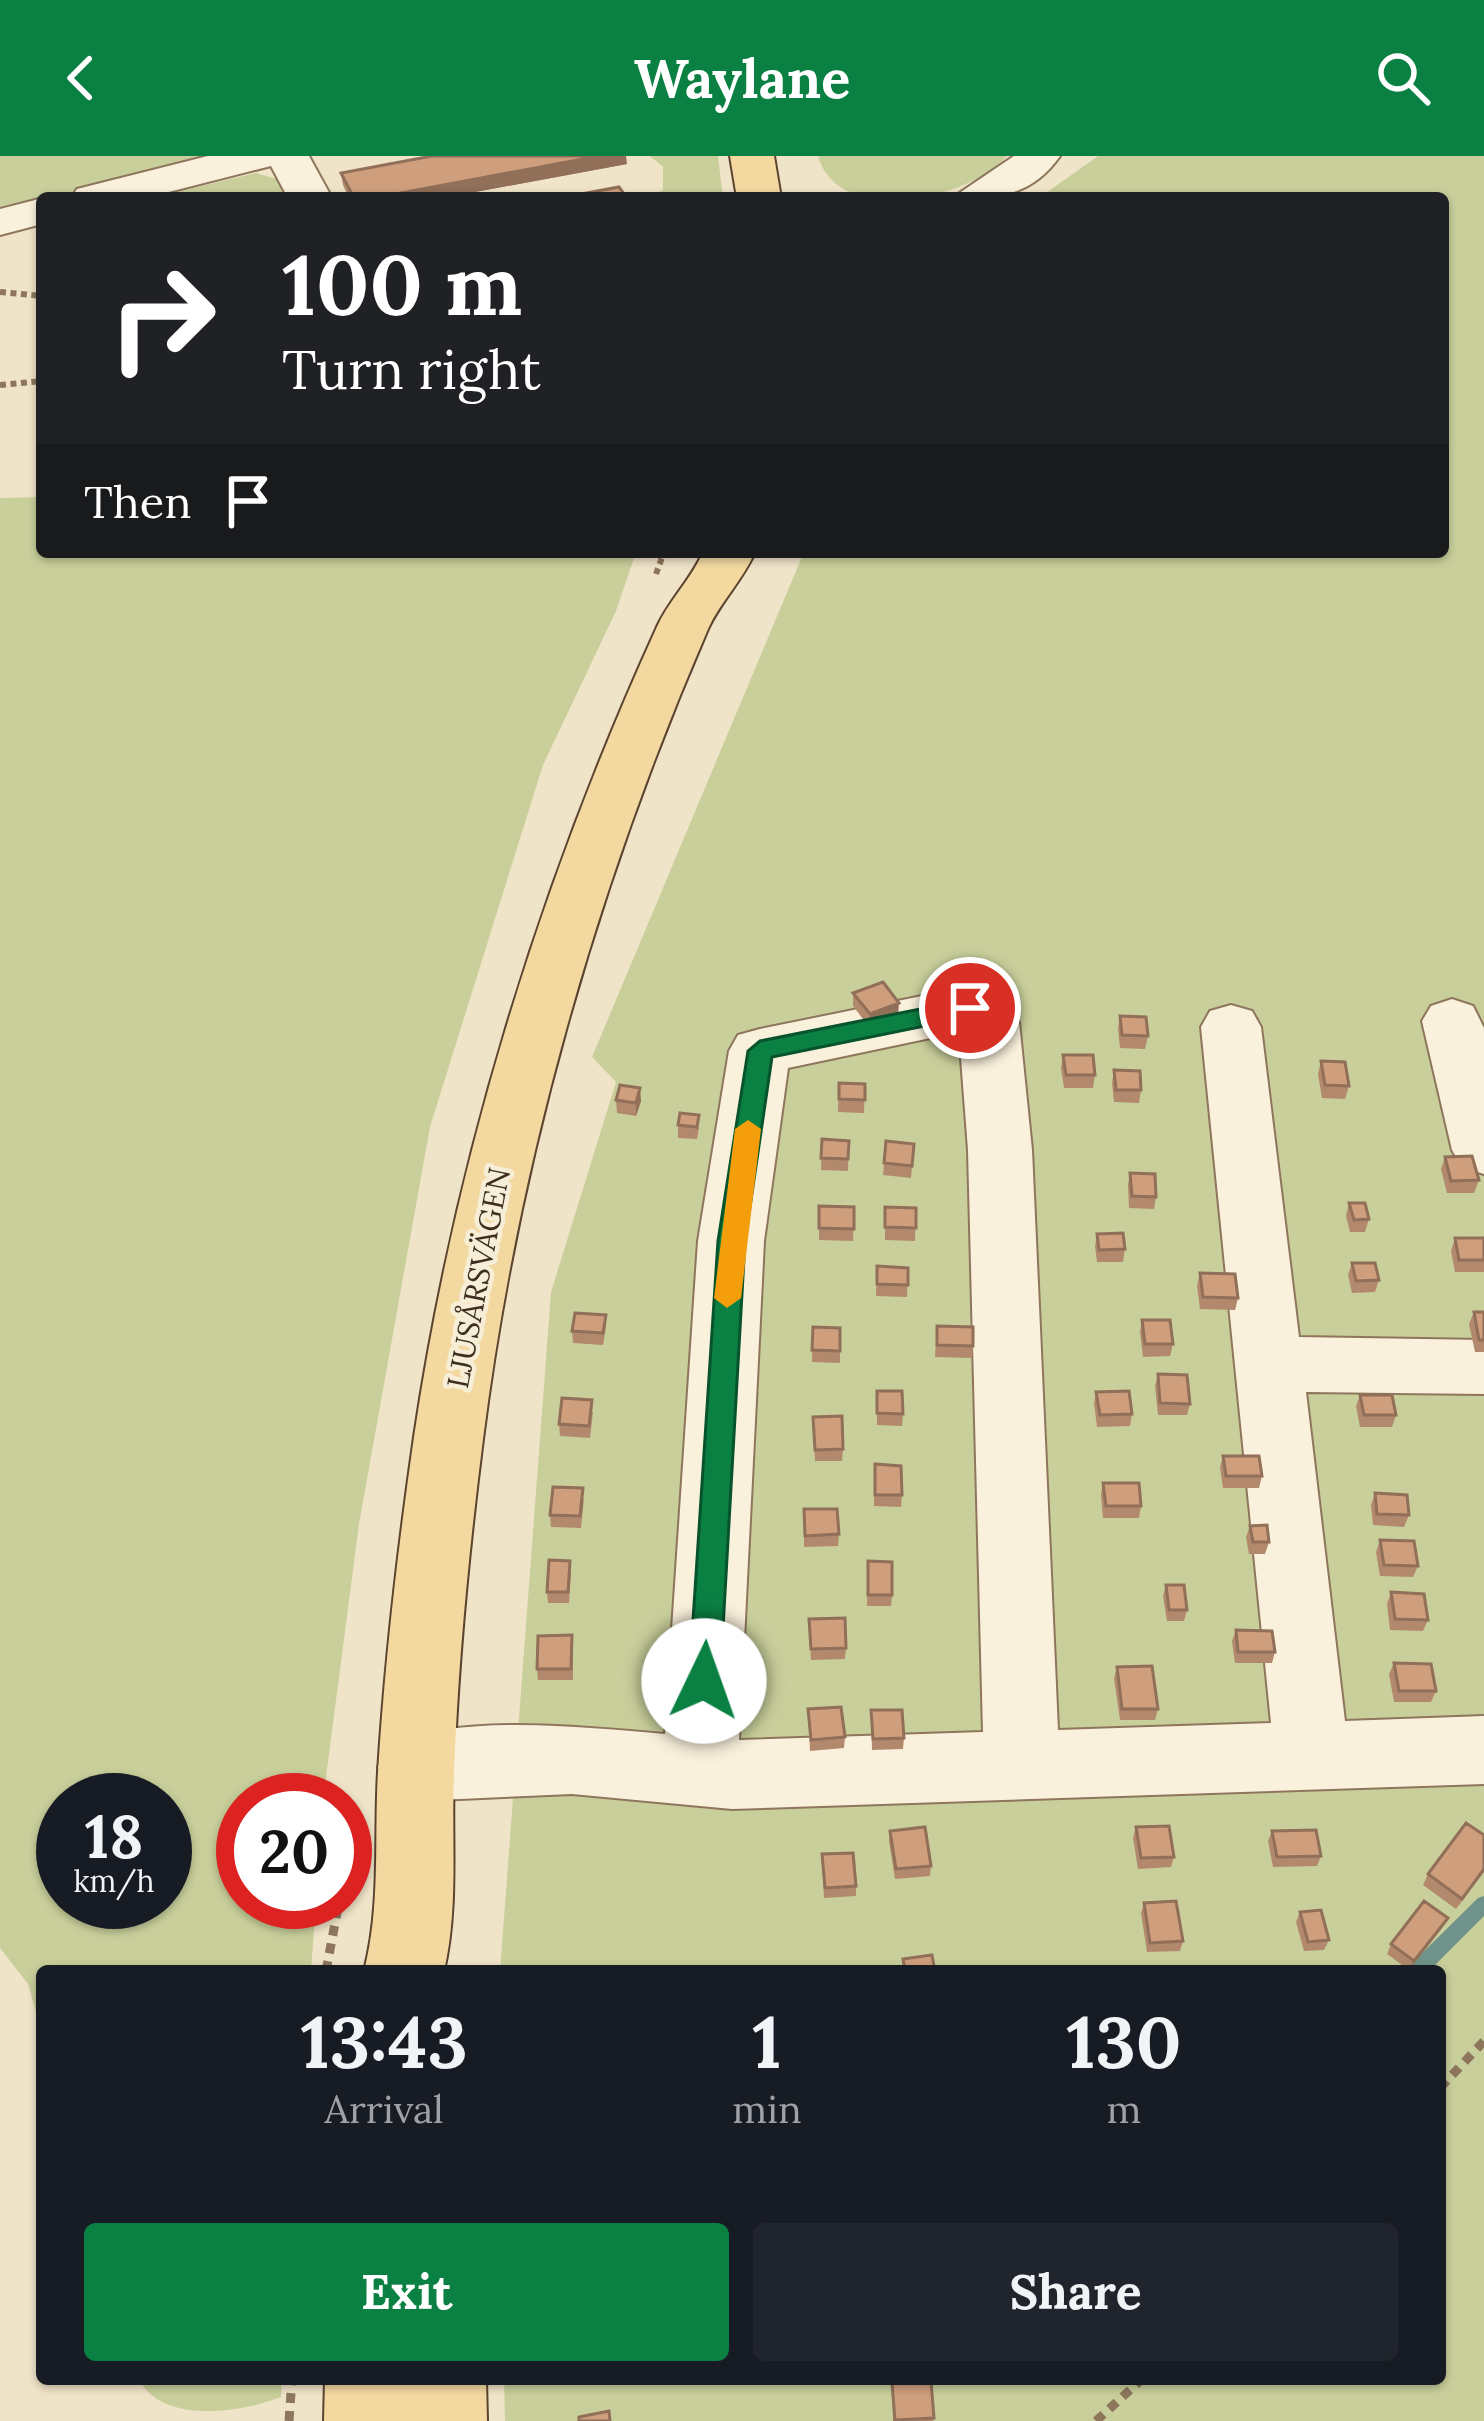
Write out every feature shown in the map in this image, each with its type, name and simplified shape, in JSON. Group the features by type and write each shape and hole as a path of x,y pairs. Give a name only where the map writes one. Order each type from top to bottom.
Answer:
{"main road":[{"path":"752,156 758,192"},
{"path":"793,156 796,192"},
{"name":"LJUSÅRSVÄGEN","path":"685,622 683,574 687,558"},
{"name":"LJUSÅRSVÄGEN","path":"407,1965 416,1767 444,1465 490,1206 532,1039 685,622 719,578 726,558"},
{"path":"368,2421 369,2385"},
{"path":"442,2385 443,2421"}],"street":[{"path":"117,192 259,156"},
{"path":"287,156 307,192"},
{"path":"986,192 1018,176 1038,156"},
{"path":"0,222 36,213"},
{"path":"700,1772 731,1241 760,1051 970,1008 989,1022 1000,1150 1022,1766"},
{"path":"1452,1021 1484,1150"},
{"path":"1231,1027 1312,1756"},
{"path":"1270,1364 1484,1367"},
{"path":"416,1767 572,1760 700,1772 1484,1750"}],"path":[{"path":"0,292 36,295"},
{"path":"0,385 36,382"},
{"path":"327,1965 334,1929"},
{"path":"1446,2082 1484,2041"},
{"path":"289,2421 292,2385"},
{"path":"1096,2421 1135,2385"}],"green space":[{"path":"0,156 209,156 72,192 36,192 36,202 0,211"},
{"path":"650,156 718,156 722,192 659,192 663,190 663,167"},
{"path":"818,156 1007,156 989,172 942,192 850,192 830,178"},
{"path":"1098,156 1484,156 1484,2421 505,2421 504,2385 1446,2385 1446,1965 500,1965 551,1292 616,1082 592,1057 801,558 1449,558 1449,192 1047,192"},
{"path":"256,173 280,180 286,192 175,192"},
{"path":"36,497 36,558 634,558 616,611 543,765 430,1127 359,1524 327,1773 216,1773 216,1929 314,1929 311,1965 36,1965 36,2012 28,1984 0,1948 0,498"},
{"path":"143,2385 282,2385 281,2397 220,2411 180,2408 149,2393"}],"building":[{"path":"432,156 599,156 406,192 351,192 341,173"},
{"path":"883,982 899,1003 870,1014 853,993"},
{"path":"1120,1016 1146,1017 1148,1036 1122,1035"},
{"path":"1063,1055 1093,1055 1095,1075 1066,1075"},
{"path":"1321,1061 1345,1062 1349,1086 1325,1085"},
{"path":"1114,1070 1140,1071 1141,1090 1116,1090"},
{"path":"839,1083 865,1084 865,1100 839,1099"},
{"path":"620,1085 640,1088 636,1103 616,1100"},
{"path":"680,1113 699,1115 697,1127 678,1125"},
{"path":"822,1139 849,1141 848,1159 821,1158"},
{"path":"886,1141 914,1144 912,1166 884,1163"},
{"path":"1472,1156 1479,1180 1451,1181 1445,1157"},
{"path":"1130,1173 1155,1174 1156,1197 1132,1196"},
{"path":"1349,1203 1365,1203 1369,1219 1354,1220"},
{"path":"819,1206 854,1207 854,1229 819,1228"},
{"path":"885,1207 916,1208 916,1228 885,1227"},
{"path":"1123,1233 1125,1249 1099,1250 1097,1234"},
{"path":"1455,1238 1484,1238 1484,1260 1459,1260"},
{"path":"1352,1263 1375,1263 1379,1280 1356,1281"},
{"path":"877,1266 908,1268 908,1285 877,1284"},
{"path":"1200,1273 1235,1274 1238,1298 1203,1297"},
{"path":"1474,1312 1484,1312 1484,1340 1479,1340"},
{"path":"575,1313 606,1315 603,1333 572,1331"},
{"path":"1142,1320 1170,1320 1173,1344 1145,1344"},
{"path":"937,1326 973,1327 973,1346 937,1345"},
{"path":"813,1327 840,1328 840,1351 812,1350"},
{"path":"1158,1374 1187,1375 1190,1404 1160,1403"},
{"path":"877,1391 902,1391 903,1414 877,1413"},
{"path":"1129,1391 1132,1414 1100,1415 1096,1392"},
{"path":"1360,1395 1392,1395 1396,1415 1364,1415"},
{"path":"562,1398 592,1400 589,1426 559,1424"},
{"path":"842,1416 843,1449 815,1450 813,1417"},
{"path":"1223,1456 1259,1456 1262,1476 1226,1476"},
{"path":"875,1464 901,1466 902,1495 875,1495"},
{"path":"1103,1483 1139,1483 1141,1506 1106,1506"},
{"path":"553,1487 583,1488 580,1516 550,1515"},
{"path":"1375,1493 1407,1495 1409,1515 1377,1514"},
{"path":"804,1509 837,1509 839,1534 805,1536"},
{"path":"1267,1525 1269,1542 1253,1542 1250,1526"},
{"path":"1380,1540 1414,1541 1418,1566 1384,1565"},
{"path":"549,1560 570,1561 568,1592 547,1592"},
{"path":"868,1561 892,1562 892,1595 868,1595"},
{"path":"1166,1585 1184,1585 1187,1610 1169,1610"},
{"path":"1391,1592 1424,1594 1428,1620 1395,1619"},
{"path":"845,1618 846,1648 811,1649 809,1619"},
{"path":"1236,1630 1272,1631 1275,1652 1238,1652"},
{"path":"572,1635 571,1669 537,1669 538,1636"},
{"path":"1394,1663 1431,1664 1436,1691 1399,1691"},
{"path":"1152,1666 1158,1709 1122,1709 1117,1667"},
{"path":"841,1707 845,1737 811,1740 808,1709"},
{"path":"871,1710 902,1710 904,1738 873,1739"},
{"path":"1466,1823 1484,1835 1484,1869 1462,1899 1428,1874"},
{"path":"1169,1826 1174,1857 1141,1858 1136,1827"},
{"path":"925,1827 931,1866 896,1869 890,1831"},
{"path":"1316,1830 1321,1856 1277,1857 1272,1831"},
{"path":"853,1853 856,1886 825,1888 822,1854"},
{"path":"1176,1901 1183,1941 1150,1943 1144,1903"},
{"path":"1424,1901 1448,1918 1414,1961 1391,1944"},
{"path":"1321,1910 1329,1940 1308,1942 1300,1912"},
{"path":"932,1955 934,1965 904,1965 903,1959"},
{"path":"892,2385 931,2385 934,2418 895,2420"},
{"path":"609,2411 610,2421 579,2421 579,2417"}],"waterway":[{"path":"1422,1965 1484,1904"}],"slow traffic":[{"path":"727,1298 748,1129"}],"route":[{"path":"704,1681 731,1241 760,1051 970,1008"}]}
